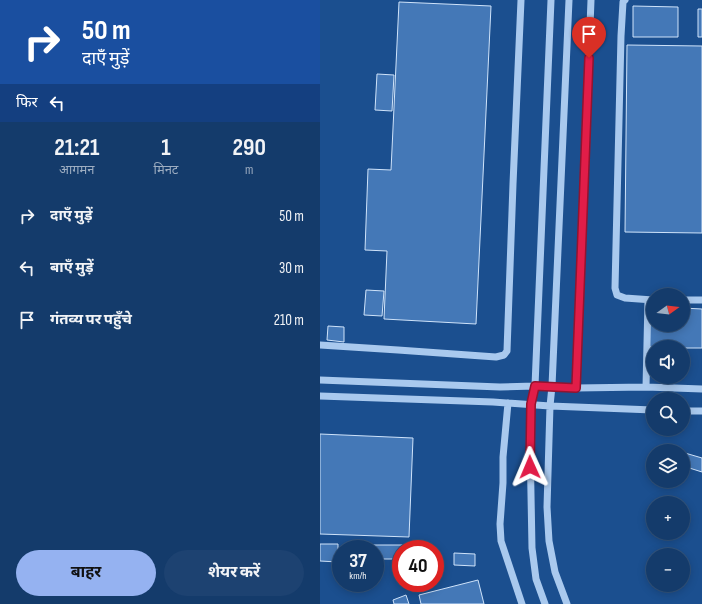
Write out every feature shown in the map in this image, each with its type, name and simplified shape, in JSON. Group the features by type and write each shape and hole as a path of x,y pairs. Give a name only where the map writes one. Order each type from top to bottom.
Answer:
{"street":[{"path":"320,346 398,350 496,358 504,355 507,351 521,0"},
{"path":"545,604 536,579 532,548 530,441 531,404 535,386 551,0"},
{"path":"567,604 555,572 549,541 547,507 550,406 569,0"},
{"path":"576,388 591,0"},
{"path":"625,0 621,36 615,288 617,296 646,300"},
{"path":"690,300 702,300"},
{"path":"646,387 649,332"},
{"path":"320,380 500,387 552,386 576,388 646,387 702,389"},
{"path":"320,396 646,410"},
{"path":"508,403 503,457 500,524 501,541 522,604"},
{"path":"690,411 702,411"}],"building":[{"path":"399,2 491,6 476,324 384,319 387,251 365,250 368,169 391,170"},
{"path":"633,6 678,7 678,37 633,37"},
{"path":"698,9 702,9 702,37 698,37"},
{"path":"627,45 702,46 702,233 625,232"},
{"path":"377,74 394,75 392,111 375,110"},
{"path":"366,290 384,291 382,316 364,315"},
{"path":"690,308 702,309 702,348 690,348 690,340 648,340 648,332 690,332"},
{"path":"328,326 344,327 344,342 327,340"},
{"path":"320,434 413,438 409,537 320,534"},
{"path":"690,454 702,458 702,472 690,468"},
{"path":"320,544 332,544 332,562 320,561"},
{"path":"384,545 392,545 392,559 384,559"},
{"path":"454,553 475,554 475,566 454,565"},
{"path":"478,580 484,604 421,604 419,595 431,592 444,592 444,589"},
{"path":"406,595 409,604 394,604 393,600"}],"route":[{"path":"530,467 531,404 535,386 576,388 589,58"}]}
